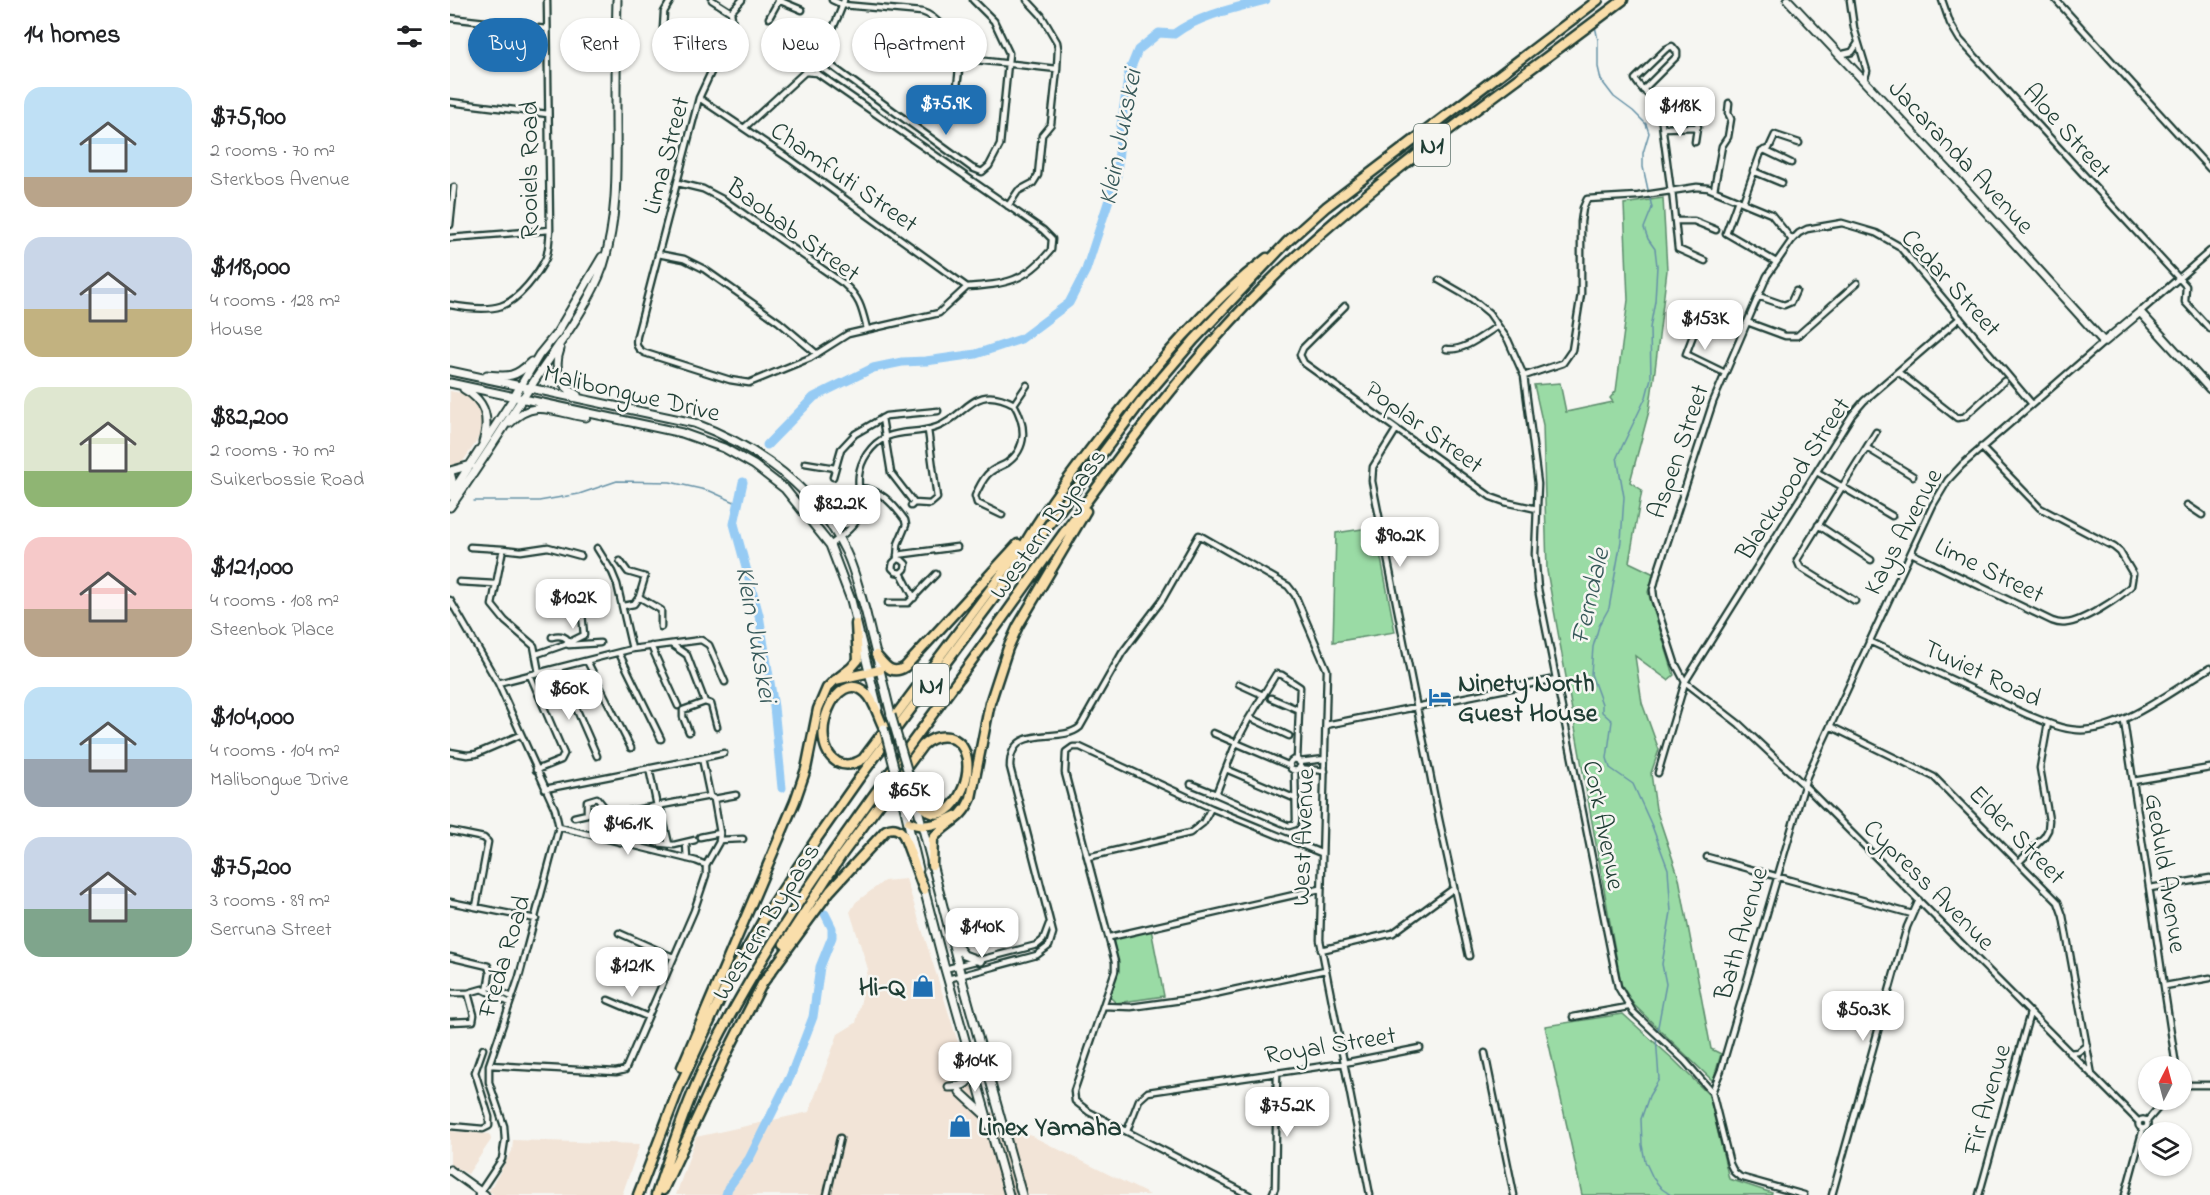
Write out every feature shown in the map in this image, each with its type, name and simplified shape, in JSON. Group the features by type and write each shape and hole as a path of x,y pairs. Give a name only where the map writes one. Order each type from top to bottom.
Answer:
{"highway":[{"name":"Western Bypass","path":"638,1195 697,1044 728,982 768,912 860,777 1141,402 1194,340 1288,241 1358,181 1598,0"},
{"name":"Western Bypass","path":"658,1195 679,1128 707,1060 740,997 781,929 854,823 1150,418 1238,314 1336,220 1393,174 1623,0"},
{"path":"883,727 868,694 858,688 843,690 836,695 827,715 824,733 826,751 843,764 851,765 863,759 1025,543 1090,449 1165,355 1247,273 1288,241"},
{"path":"932,865 933,839 941,830 955,821 969,802 976,778 990,703 1008,648 1018,626 1060,558 1102,482"},
{"path":"876,654 888,668 899,670 905,667 1039,520"},
{"path":"645,1175 690,1046 795,801 806,769 818,709 827,688 858,660 856,624"},
{"path":"835,680 880,670"},
{"path":"658,1195 762,984 812,899 923,745 931,739 943,736 961,745 967,761 966,778 960,796 951,808 939,813 928,810 921,804 910,779"},
{"path":"909,822 923,826 945,821 961,814"},
{"path":"762,984 830,891 886,830 898,829 904,836 924,890"}],"main road":[{"path":"450,507 562,340 593,289 602,267 613,223 616,196 615,0"},
{"name":"Jacaranda Avenue","path":"1788,0 2104,342"},
{"path":"466,373 511,376 519,373 557,333 606,249"},
{"path":"2140,312 2210,389"},
{"name":"Kays Avenue","path":"2104,342 2140,312"},
{"path":"562,340 557,360 559,377 572,392 583,398"},
{"path":"450,496 514,398 538,355"},
{"name":"Malibongwe Drive","path":"450,371 694,423 724,434 770,462 794,481 817,507 839,538 848,555 860,594 923,826 958,966 1022,1195"},
{"path":"454,384 475,396 485,410 487,425 479,453"},
{"name":"Malibongwe Drive","path":"454,384 703,439 754,465 785,489 830,545 851,600 909,822 924,890 1009,1195"},
{"path":"500,434 521,413 532,408 619,419"},
{"path":"450,491 452,480 450,471 472,464"},
{"path":"817,507 841,524 849,524 860,513"},
{"path":"951,935 964,955 980,961"},
{"path":"949,1087 965,1085 972,1076 973,1066"},
{"path":"960,1092 988,1118"},
{"path":"450,1170 480,1194"},
{"path":"450,1175 480,1194"}],"street":[{"name":"Rooiels Road","path":"547,0 547,18"},
{"path":"664,18 664,12 671,0"},
{"path":"712,0 731,12 742,0"},
{"path":"769,18 778,0 802,10"},
{"path":"832,0 928,14 934,18"},
{"path":"840,72 978,172 985,170 1000,145 1009,63 1007,45 997,27 973,0"},
{"path":"1008,206 1018,191 1032,183 1038,175 1042,135 1051,124 1057,69 1057,42 1041,15 1027,0"},
{"path":"1851,0 1852,20 1867,72 1864,81"},
{"name":"Aloe Street","path":"1942,0 1950,23 1965,45 2178,278"},
{"path":"2056,0 2210,169"},
{"path":"838,18 844,3"},
{"name":"Lima Street","path":"731,12 733,25 699,98 636,344 640,350 743,383 759,380 817,354"},
{"path":"450,18 468,20"},
{"path":"1839,55 1852,51 1858,43"},
{"path":"1643,90 1677,56 1672,46 1635,79 1643,90 1658,105 1672,191 1678,249 1705,261"},
{"path":"987,61 1057,69"},
{"path":"658,254 684,259 704,269 779,322 817,354 848,334 939,313 967,287 1025,276 1052,248 1053,242 1050,236 829,80 810,71 805,72 744,128"},
{"name":"Rooiels Road","path":"450,305 474,308 501,306 513,299 532,279 546,257 550,230 548,72"},
{"path":"955,98 958,72"},
{"name":"Chamfuti Street","path":"699,98 967,287"},
{"path":"450,102 548,114"},
{"path":"1713,190 1722,146 1728,136 1731,119 1728,113 1729,103"},
{"path":"1695,142 1700,108"},
{"path":"1663,128 1698,127"},
{"path":"1776,262 1726,232 1761,152 1769,148 1775,135 1799,143"},
{"path":"1764,150 1791,163"},
{"path":"1753,171 1782,183"},
{"name":"Baobab Street","path":"678,183 703,189 724,200 844,284 855,294 861,305 867,329"},
{"path":"450,225 454,187"},
{"path":"1524,376 1559,365 1571,354 1581,294 1581,222 1585,201 1593,197 1653,195 1697,188 1713,190 1771,214 1792,240"},
{"path":"1675,221 1694,221 1716,230"},
{"name":"Cedar Street","path":"1792,240 1807,229 1842,223 1887,237 1904,250 2032,404"},
{"path":"450,238 550,230"},
{"name":"Aspen Street","path":"1685,682 1675,663 1653,590 1700,436 1725,373 1758,296 1776,262 1792,240"},
{"name":"Kays Avenue","path":"2140,312 2210,251"},
{"path":"2178,278 2186,286 2185,302 2210,329"},
{"name":"Cork Avenue","path":"1439,280 1479,304 1489,313 1512,349 1524,376 1538,484 1536,578 1616,980 1628,1007 1685,1061 1712,1092"},
{"path":"1747,322 1785,336 1797,336 1857,282"},
{"path":"1758,296 1784,305 1791,302 1796,291"},
{"name":"Poplar Street","path":"1345,306 1303,348 1300,355 1304,363 1491,497 1537,509"},
{"name":"Blackwood Street","path":"1659,773 1685,682 1856,410 1960,318"},
{"path":"1446,349 1458,349 1498,326"},
{"path":"1695,330 1686,354 1725,373"},
{"name":"Kays Avenue","path":"1804,785 1869,641 1943,488 1954,473 1982,447 2104,342"},
{"path":"1898,372 1957,418 1964,417 2004,381"},
{"path":"1014,404 1027,385"},
{"path":"830,545 853,525 860,513 858,488 860,467 875,445 886,437 901,432 928,430 945,424 968,404 978,399 996,398 1014,404"},
{"path":"1002,515 977,503 975,496 986,476 1016,456 1020,450 1023,438 1022,428 1014,404"},
{"path":"833,477 844,443 855,434 882,418 892,415 938,411"},
{"path":"882,418 891,473 913,505 930,504 937,498 928,430"},
{"path":"1396,430 1373,467 1372,481 1453,889 1470,956"},
{"path":"1855,601 1798,565 1799,555 1876,432"},
{"name":"Lime Street","path":"1911,552 2052,621 2067,623 2091,613 2129,589 2133,574 2114,547 2040,508 1982,447"},
{"path":"1867,448 1913,476"},
{"path":"805,463 835,468"},
{"path":"1818,472 1892,516"},
{"path":"858,488 870,489 885,497 905,520 906,525 892,568 901,573 914,598"},
{"path":"2187,505 2202,515"},
{"path":"1818,525 1871,560"},
{"name":"West Avenue","path":"1049,921 1010,767 1012,754 1026,739 1068,733 1080,727 1122,653 1162,600 1199,536 1283,582 1292,590 1327,670 1319,932 1324,970 1370,1195"},
{"path":"470,547 521,551 548,547 581,556"},
{"path":"897,557 957,547"},
{"path":"597,548 612,572 623,606 632,650"},
{"path":"503,549 492,600 495,610 520,635 531,642 537,654 539,673"},
{"path":"897,557 906,564 901,573"},
{"path":"620,561 628,572 645,577 639,597 634,604 623,606"},
{"path":"888,603 908,603 936,574"},
{"path":"459,582 495,584"},
{"path":"537,654 584,635 583,616 559,584"},
{"path":"639,597 661,610 661,627"},
{"path":"450,600 498,683 555,809 559,827 706,865"},
{"path":"552,637 556,635 565,637 568,640 566,644"},
{"path":"498,683 651,646 705,641 709,645 725,682"},
{"name":"Tuviet Road","path":"1869,641 2015,710 2048,723 2084,730 2124,721"},
{"path":"566,644 575,646 600,643"},
{"path":"671,644 687,656 705,702"},
{"path":"651,646 678,706"},
{"path":"619,653 661,739"},
{"path":"586,661 631,748"},
{"path":"2124,721 2210,668"},
{"path":"559,669 597,756"},
{"path":"530,675 564,754 561,760 536,770"},
{"path":"1191,784 1288,826 1296,822 1300,687 1282,675 1275,675 1236,743 1216,794"},
{"path":"1326,725 1556,679"},
{"name":"Cypress Avenue","path":"1685,682 1739,723 1804,785 2139,1122"},
{"path":"1239,684 1263,695"},
{"path":"1271,698 1299,710"},
{"path":"689,732 682,712 705,702 711,704 717,727"},
{"path":"1251,718 1289,736"},
{"name":"Geduld Avenue","path":"2124,721 2175,1056"},
{"path":"2019,862 2048,830 2049,820 2040,768 2048,723"},
{"name":"Elder Street","path":"1830,726 1934,777 2054,898 2060,907 2092,1075"},
{"path":"1213,733 1290,766 1324,771"},
{"path":"450,752 476,754 520,735"},
{"path":"1249,1195 1089,1112 1073,1097 1116,962 1065,773 1064,757 1069,748 1080,747 1211,808 1321,854"},
{"path":"545,789 724,753"},
{"path":"489,1065 623,1071 703,886 706,865 719,840 720,833 702,758"},
{"path":"1298,766 1325,759"},
{"path":"1290,766 1292,761 1298,766"},
{"path":"648,768 669,844"},
{"path":"2133,781 2210,768"},
{"path":"1226,769 1296,799"},
{"name":"Bath Avenue","path":"1712,1092 1721,1070 1804,785"},
{"path":"574,817 587,814 587,801 597,798 611,814 736,795"},
{"path":"1088,857 1190,833 1203,823 1211,808"},
{"name":"Freda Road","path":"480,1194 502,1159 505,1140 504,1126 489,1082 489,1065 536,919 559,827"},
{"path":"450,831 484,838 488,842 476,907"},
{"path":"700,837 720,833"},
{"path":"719,840 743,839"},
{"path":"656,843 686,843 695,840"},
{"path":"686,843 687,859"},
{"path":"1707,856 1912,914"},
{"path":"2150,888 2210,878"},
{"path":"1110,937 1320,889"},
{"path":"1321,950 1393,933 1453,889"},
{"path":"1832,1195 1912,914 1919,900"},
{"path":"450,902 536,919"},
{"path":"945,969 1037,945 1047,932 1049,921"},
{"path":"948,979 1045,951 1052,940 1053,933 1049,921"},
{"path":"619,933 673,957"},
{"path":"450,957 486,965 490,973 488,988"},
{"path":"1103,1006 1131,1006 1196,998 1324,970"},
{"path":"2165,986 2210,978"},
{"path":"450,993 468,993 488,988 511,1000"},
{"path":"450,1022 473,1021 474,1015 468,993"},
{"path":"608,1000 648,1017"},
{"path":"1573,1017 1628,1007"},
{"name":"Fir Avenue","path":"1979,1195 2030,1014"},
{"path":"2069,1053 2078,1052 2087,1045"},
{"path":"450,1126 483,1129 489,1126 489,1118 475,1072 483,1048"},
{"name":"Royal Street","path":"1127,1131 1139,1100 1148,1092 1344,1063 1420,1048"},
{"path":"1485,1053 1514,1195"},
{"path":"1272,1195 1275,1188 1277,1073"},
{"path":"2192,1085 2210,1085"},
{"path":"1712,1092 1734,1172 1743,1178 1804,1195"},
{"path":"2139,1122 2147,1121 2156,1110"},
{"path":"826,1195 840,1138"},
{"path":"2125,1195 2138,1147"}],"shaded area":[{"path":"450,391 466,394 474,399 479,407 482,430 450,480"},
{"path":"906,879 977,1102 1012,1126 1150,1195 676,1195 696,1137 809,1112 838,1034 856,1023 868,969 850,912 856,902 884,881"},
{"path":"450,1131 490,1134 491,1140 468,1174 450,1164"},
{"path":"513,1140 640,1144 622,1195 494,1195 489,1191 512,1151"}],"green space":[{"path":"1663,198 1667,270 1649,411 1630,482 1642,490 1629,562 1654,574 1648,592 1674,675 1668,680 1635,656 1642,703 1659,750 1651,773 1656,809 1679,878 1711,1049 1721,1054 1713,1081 1634,1005 1621,984 1547,571 1543,425 1534,385 1560,383 1566,412 1613,402 1610,398 1616,391 1628,300 1624,204"},
{"path":"1375,527 1395,632 1333,642 1336,533"},
{"path":"1151,929 1164,996 1116,1003 1109,996 1116,967 1113,938"},
{"path":"1623,1014 1709,1095 1729,1179 1772,1193 1771,1195 1582,1195 1545,1026"}],"waterway":[{"name":"Klein Jukskei","path":"767,445 814,397 873,368 902,362 976,354 1021,339 1069,303 1086,270 1117,175 1129,72 1138,50 1159,33 1174,34 1206,17 1266,0"},
{"name":"Ferndale","path":"1595,26 1601,80 1614,97 1646,124 1649,133 1643,153 1643,167 1652,208 1644,228 1655,249 1657,266 1655,301 1650,328 1651,378 1646,397 1617,457 1624,497 1621,541 1609,608 1599,626 1593,647 1591,674 1602,704 1602,712 1612,721 1607,758 1610,768 1633,784 1668,869 1671,912 1662,964 1666,984 1657,1032"},
{"path":"474,501 539,501 579,494 617,481 670,482 710,491 739,504"},
{"name":"Klein Jukskei","path":"743,482 734,524 759,615 774,707 782,788"},
{"name":"Klein Jukskei","path":"726,1195 728,1188 749,1159 790,1077 813,1017 820,967 832,937 832,928 825,914"},
{"name":"Ferndale","path":"1656,1036 1659,1079 1649,1096 1641,1119 1642,1145 1645,1161 1653,1178 1662,1189 1671,1195"}],"place":[{"name":"Ninety North Guest House","path":"1440,697"},
{"name":"Hi-Q","path":"923,986"},
{"name":"Linex Yamaha","path":"960,1126"}]}
